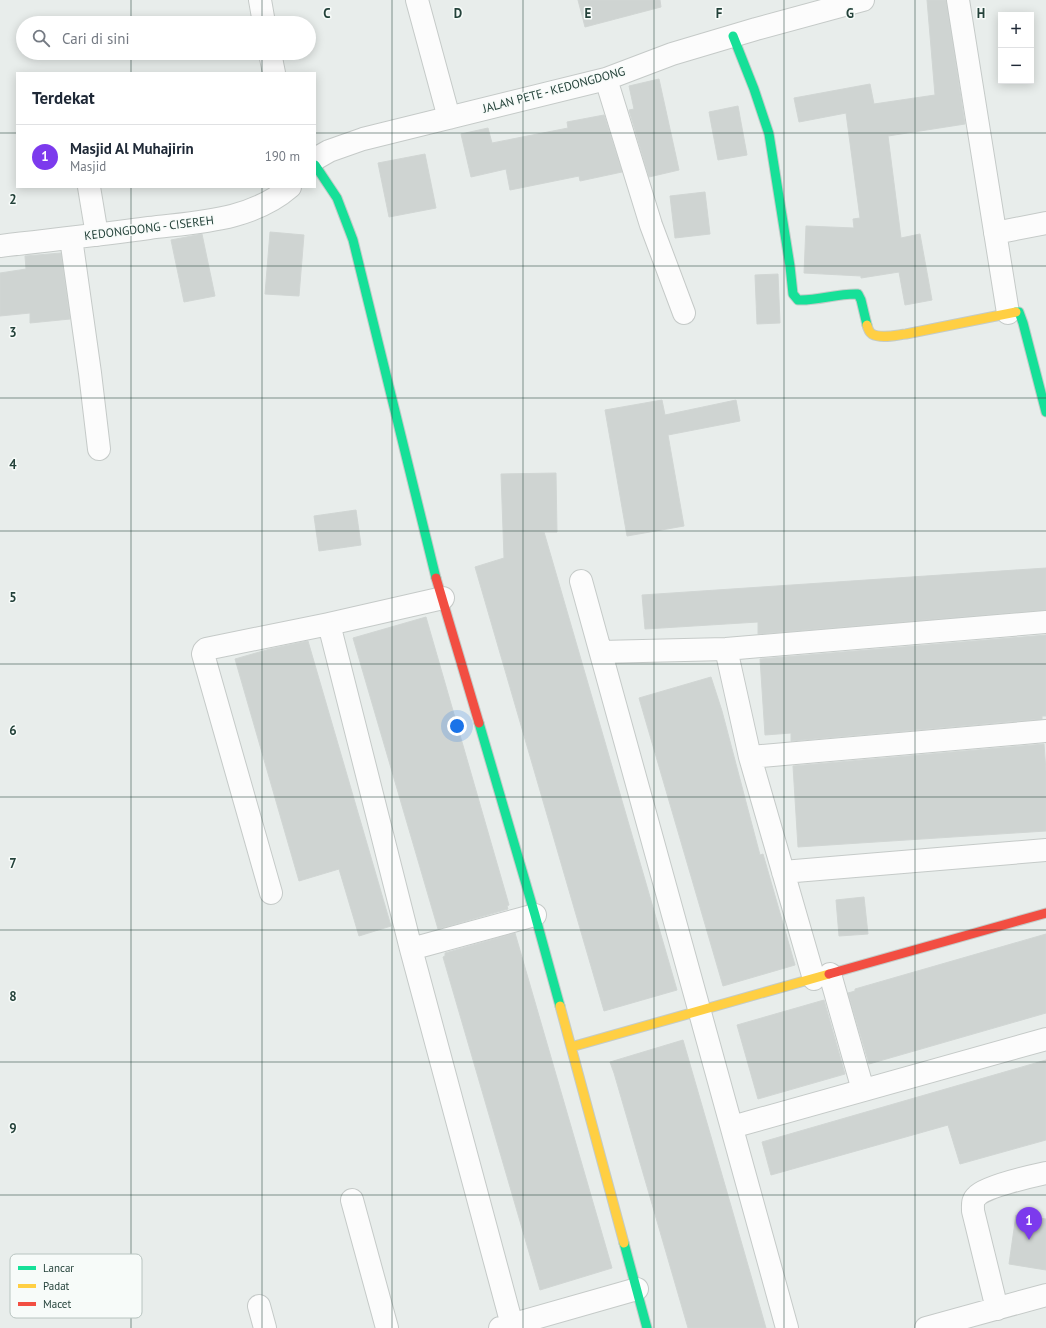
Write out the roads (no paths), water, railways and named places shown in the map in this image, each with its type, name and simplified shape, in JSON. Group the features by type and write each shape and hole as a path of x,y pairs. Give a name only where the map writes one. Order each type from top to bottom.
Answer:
{"street":[{"path":"260,0 263,16"},
{"path":"417,0 449,118"},
{"name":"JALAN PETE - KEDONGDONG","path":"316,158 328,151 363,139 606,79 672,54 862,0"},
{"path":"958,0 1008,313"},
{"path":"733,36 754,89 769,134 793,294 798,300 814,300 851,293 858,294 869,331 878,336 906,334 1019,312 1046,412"},
{"path":"271,60 274,72"},
{"path":"606,79 651,225 684,313"},
{"path":"316,166 337,198 353,240 432,563 535,915 648,1328"},
{"path":"89,188 97,235"},
{"name":"KEDONGDONG - CISEREH","path":"0,246 205,222 248,212 281,195 289,188"},
{"path":"995,232 1046,223"},
{"path":"71,238 99,449"},
{"path":"581,581 787,1328"},
{"path":"271,892 203,654 206,649 329,624 443,598"},
{"path":"601,652 726,649 1046,622"},
{"path":"329,624 506,1326 637,1289"},
{"path":"726,649 750,757 783,872 863,1090"},
{"path":"750,757 1046,731"},
{"path":"783,872 1046,850"},
{"path":"571,1047 1046,913"},
{"path":"411,949 535,915"},
{"path":"732,1127 1046,1039"},
{"path":"996,1309 973,1211 973,1202 977,1196 986,1190 1046,1173"},
{"path":"352,1200 387,1328"},
{"path":"926,1328 1046,1295"},
{"path":"259,1306 265,1328"}],"place":[{"name":"Masjid Al Muhajirin","path":"1029,1240"}]}
